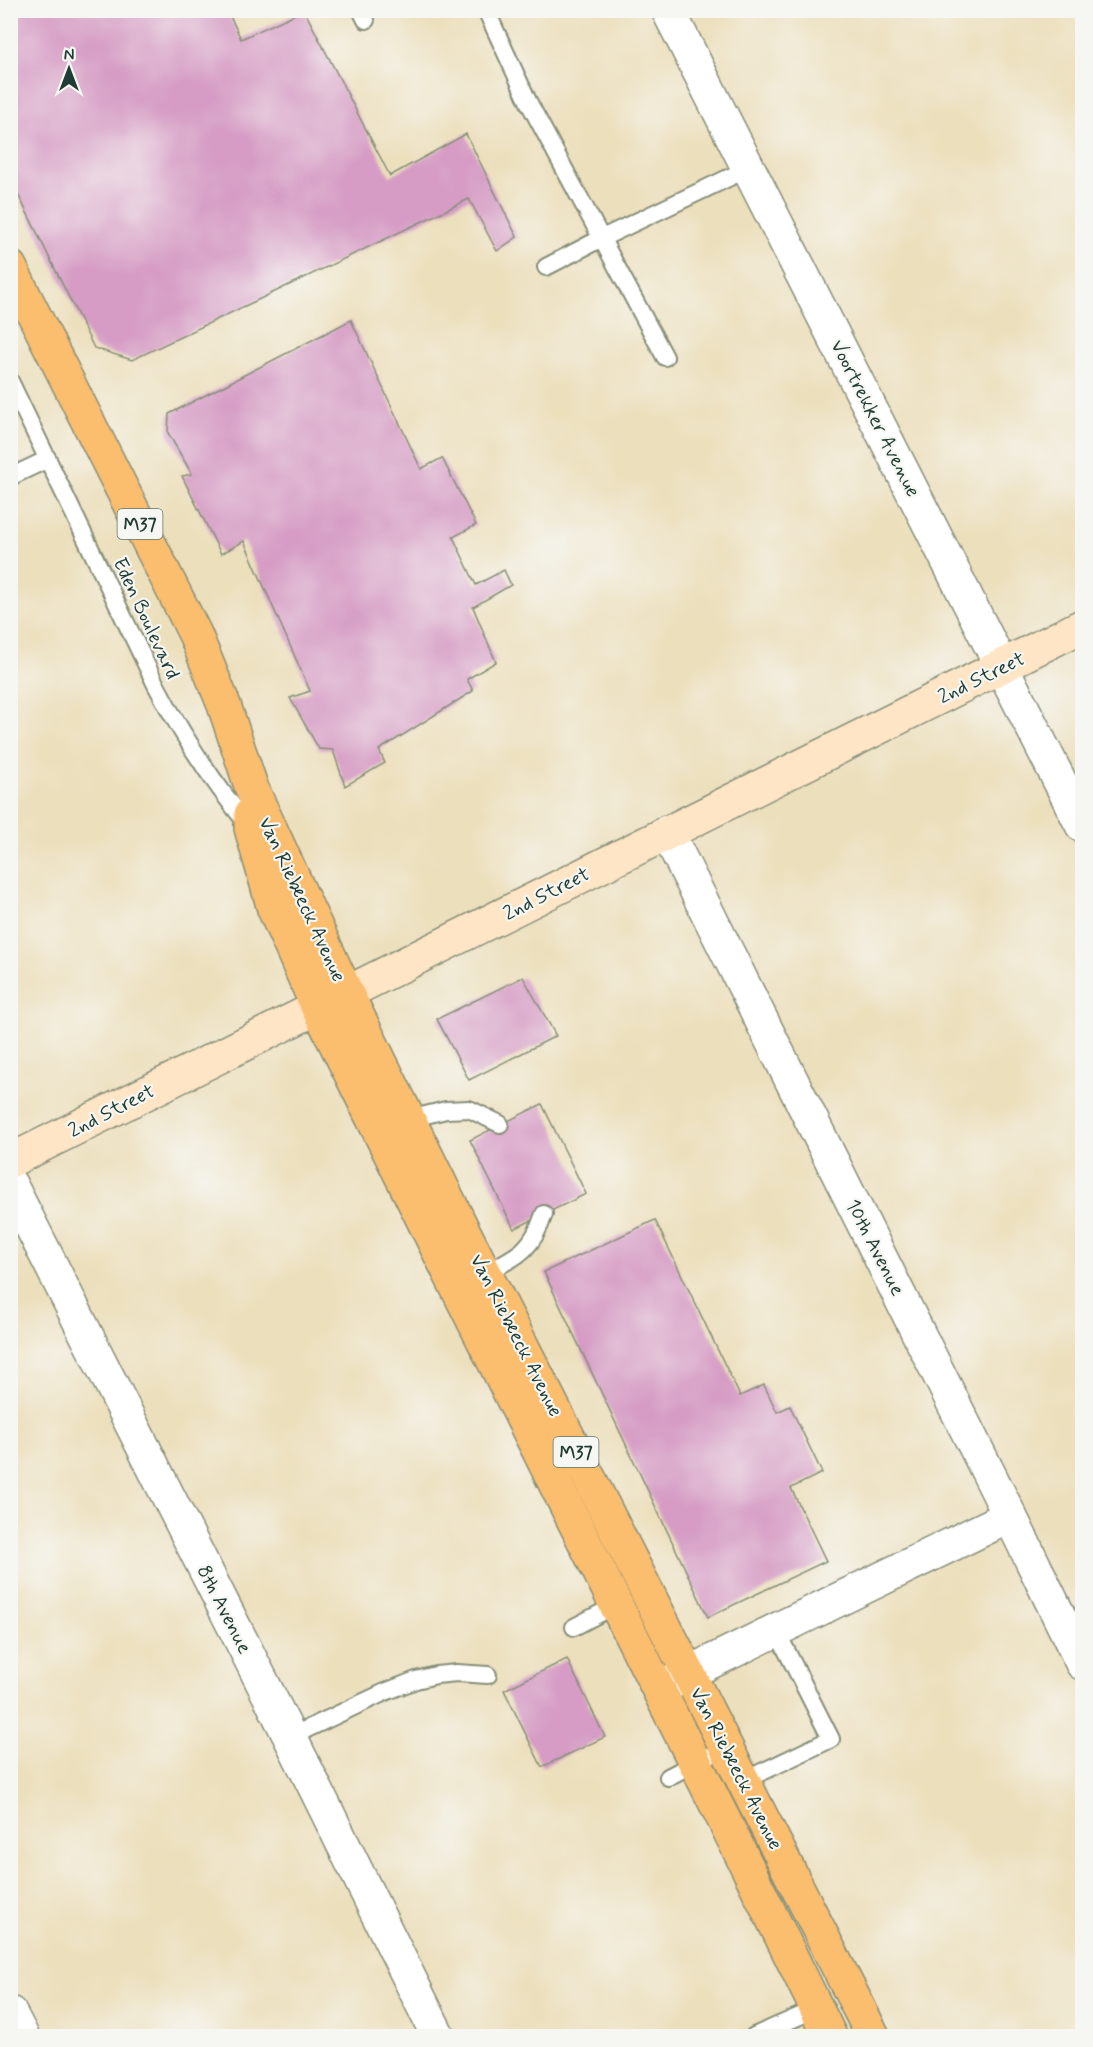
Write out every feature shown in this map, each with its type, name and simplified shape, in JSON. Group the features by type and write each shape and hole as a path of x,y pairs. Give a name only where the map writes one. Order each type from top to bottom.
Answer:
{"main road":[{"name":"Van Riebeeck Avenue","path":"10,267 195,634 224,705 252,789 332,1001"},
{"name":"2nd Street","path":"10,1161 1083,626"},
{"name":"Van Riebeeck Avenue","path":"252,789 251,828 274,909 332,1001 394,1125 616,1605 659,1690 682,1770 823,2023"},
{"name":"Van Riebeeck Avenue","path":"394,1125 485,1274 873,2037"}],"street":[{"name":"Voortrekker Avenue","path":"668,10 1083,825"},
{"name":"10th Avenue","path":"667,832 1083,1664"},
{"name":"8th Avenue","path":"10,1184 290,1737 438,2037"},
{"path":"659,1690 688,1673 1010,1516"},
{"path":"10,2013 22,2037"}],"lane":[{"path":"486,10 529,104 665,357"},
{"path":"546,267 747,169"},
{"name":"Eden Boulevard","path":"10,381 175,722 195,757 251,828"},
{"path":"10,477 48,459"},
{"path":"394,1125 446,1110 469,1109 500,1125"},
{"path":"485,1274 519,1255 537,1235 544,1214"},
{"path":"574,1627 616,1605"},
{"path":"743,1781 831,1739 776,1630"},
{"path":"290,1737 385,1692 416,1680 457,1673 488,1675"},
{"path":"682,1770 726,1747"},
{"path":"754,2037 823,2023"}],"building":[{"path":"10,10 227,10 241,39 304,10 390,176 466,134 517,237 497,251 469,199 132,360 94,348 10,178"},
{"path":"351,320 421,469 442,458 476,525 453,537 476,585 504,570 511,585 473,607 496,662 467,679 473,691 379,750 385,763 345,786 333,750 319,749 290,698 310,691 244,541 221,554 182,476 192,474 168,433 169,414"},
{"path":"523,977 556,1036 469,1080 437,1019"},
{"path":"542,1104 586,1194 514,1229 470,1140"},
{"path":"655,1220 740,1396 764,1385 777,1412 790,1406 822,1473 791,1488 826,1561 708,1617 544,1272"},
{"path":"567,1659 605,1737 542,1767 504,1690"}]}
